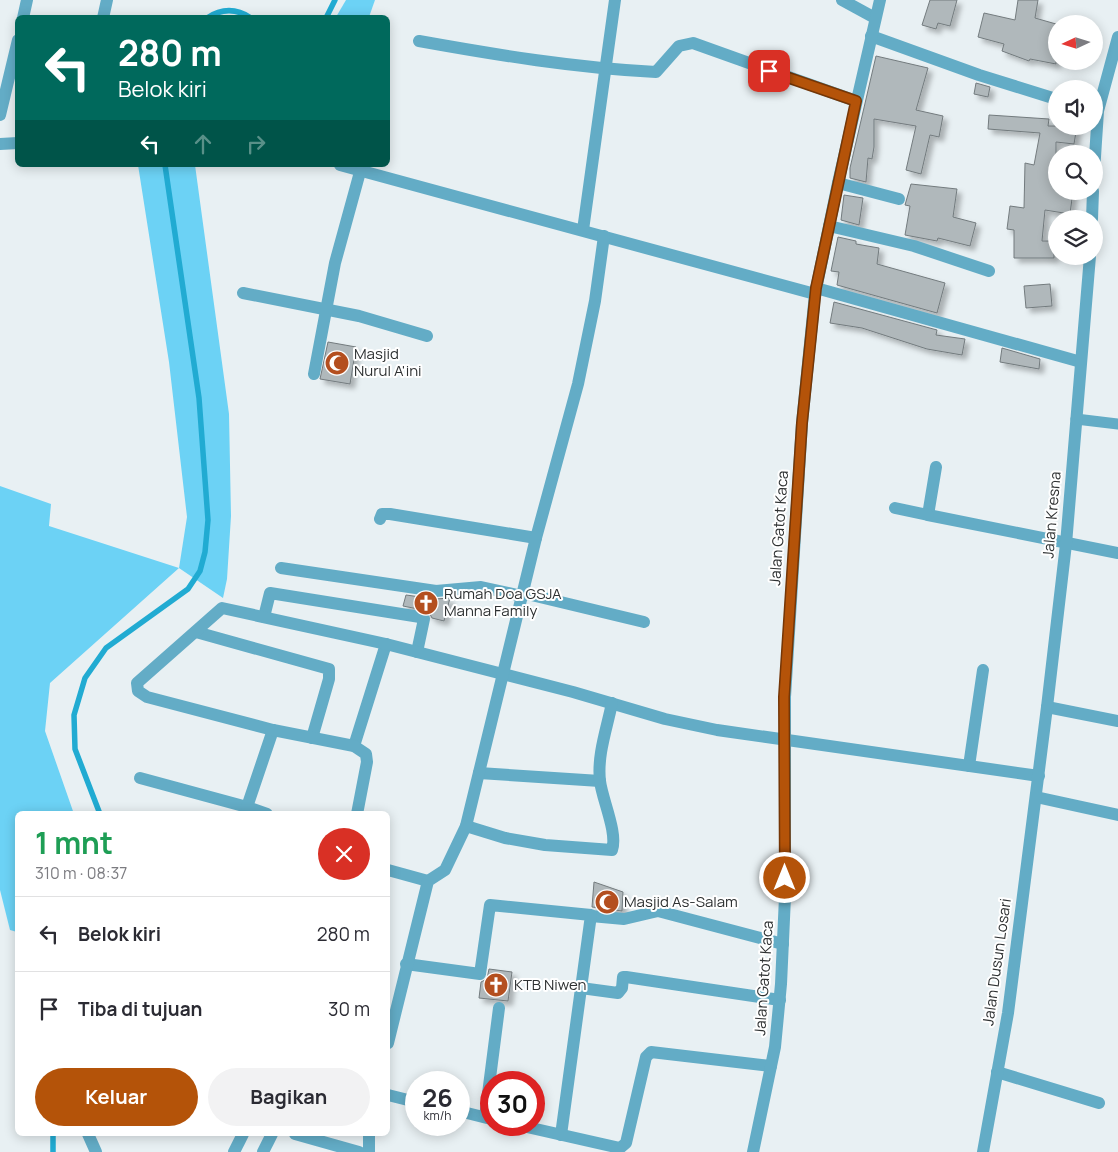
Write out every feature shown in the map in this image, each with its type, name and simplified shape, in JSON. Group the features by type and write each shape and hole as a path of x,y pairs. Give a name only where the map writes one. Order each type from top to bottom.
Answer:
{"street":[{"path":"24,15 27,0"},
{"path":"104,15 107,0"},
{"path":"582,230 615,0"},
{"path":"842,0 875,18"},
{"name":"Jalan Gatot Kaca","path":"753,1152 775,1046 780,1000 786,897 784,697 802,423 816,291 856,101 880,0"},
{"path":"871,36 980,75 1048,96"},
{"path":"1103,87 1118,37"},
{"path":"419,41 605,69 656,72 679,46 693,43 856,101"},
{"path":"0,115 15,52"},
{"path":"0,144 15,143"},
{"path":"314,374 325,308 356,168 604,236 1081,362"},
{"path":"838,183 900,200"},
{"path":"829,226 914,246 990,271"},
{"path":"390,1034 428,881 445,870 466,826 536,538 578,384 595,301 604,236"},
{"name":"Jalan Kresna","path":"1039,776 1066,544 1089,265"},
{"path":"243,292 325,308 428,336"},
{"path":"928,515 936,467"},
{"path":"895,508 1118,553"},
{"path":"380,519 382,514 390,514 536,538"},
{"path":"281,568 436,590 480,587 644,622"},
{"path":"264,617 270,592 420,617 424,619 417,652"},
{"path":"358,811 367,762 366,754 354,746 273,730 147,697 138,692 137,684 222,608 386,644 691,725 1039,776"},
{"path":"196,632 329,669 330,679 312,738"},
{"path":"354,746 386,644"},
{"path":"969,766 982,670"},
{"path":"466,826 506,838 545,845 610,850 613,848 612,834 600,781 601,755 612,703"},
{"path":"1047,707 1118,721"},
{"path":"247,807 273,730"},
{"path":"478,773 600,781"},
{"name":"Jalan Dusun Losari","path":"983,1152 1008,1013 1039,776"},
{"path":"140,778 258,811"},
{"path":"1036,798 1118,815"},
{"path":"390,871 428,881"},
{"path":"406,964 480,974 490,906 590,914 591,916 624,919 658,911 783,944"},
{"path":"561,1135 591,916"},
{"path":"581,988 618,993 623,978 626,977 780,1000"},
{"path":"493,1071 499,1008"},
{"path":"545,1131 617,1148 624,1146 646,1057 651,1052 771,1066"},
{"path":"997,1072 1099,1103"},
{"path":"390,1096 405,1099"},
{"path":"89,1136 96,1152"},
{"path":"234,1152 242,1136"},
{"path":"264,1152 271,1136"},
{"path":"302,1136 359,1152"},
{"path":"369,1136 369,1152"}],"lane":[{"path":"1076,419 1118,424"}],"shaded area":[{"path":"346,0 375,0 370,15 337,15"},
{"path":"138,167 195,167 229,414 231,516 227,579 223,598 179,568 187,517 169,362"},
{"path":"0,486 51,504 49,526 179,568 50,683 45,731 73,811 15,811 15,931 10,930 0,890"}],"building":[{"path":"930,0 957,0 950,26 938,23 936,29 922,25"},
{"path":"1018,0 1038,0 1035,18 1048,22 1048,62 1030,59 1029,61 1002,51 1004,44 978,37 984,13 1015,20"},
{"path":"876,56 928,68 916,110 943,116 939,137 930,135 921,174 906,170 916,126 874,119 874,147 872,159 868,158 866,182 850,178 850,168"},
{"path":"976,83 990,87 988,97 974,94"},
{"path":"989,115 1048,119 1048,135 1076,135 1074,144 1056,142 1056,145 1048,145 1048,200 1072,200 1071,210 1045,210 1042,241 1048,241 1048,258 1014,258 1014,230 1007,229 1010,206 1024,208 1025,163 1034,165 1040,133 988,129"},
{"path":"911,184 957,189 953,217 976,223 970,246 938,238 937,241 905,235 910,206 905,205"},
{"path":"844,195 863,198 859,225 841,220"},
{"path":"838,237 856,241 856,244 879,248 877,264 945,283 937,313 837,285 839,272 831,271"},
{"path":"1050,284 1052,306 1026,308 1024,286"},
{"path":"834,302 937,330 936,335 965,339 962,355 927,349 862,328 830,323"},
{"name":"Masjid Nurul A'ini","path":"328,342 356,347 350,384 320,379"},
{"path":"1002,348 1040,359 1039,369 1000,362"},
{"name":"Rumah Doa GSJA Manna Family","path":"406,595 435,599 450,598 444,621 432,618 430,614 423,610 403,606"},
{"name":"Masjid As-Salam","path":"594,882 623,892 622,911 592,907"},
{"name":"KTB Niwen","path":"489,969 512,972 508,1001 479,998 481,982 487,979"}],"waterway":[{"path":"328,15 335,0"},
{"path":"213,15 229,10 245,15"},
{"path":"99,811 75,749 74,715 85,678 106,648 188,589 200,571 205,552 208,520 199,398 165,167"},
{"path":"53,1136 53,1152"}],"place":[{"name":"Masjid Nurul A'ini","path":"337,363"},
{"name":"Rumah Doa GSJA Manna Family","path":"426,603"},
{"name":"Masjid As-Salam","path":"607,902"},
{"name":"KTB Niwen","path":"496,985"}],"route":[{"path":"769,71 856,101 816,288 802,423 784,697 785,878"}]}
